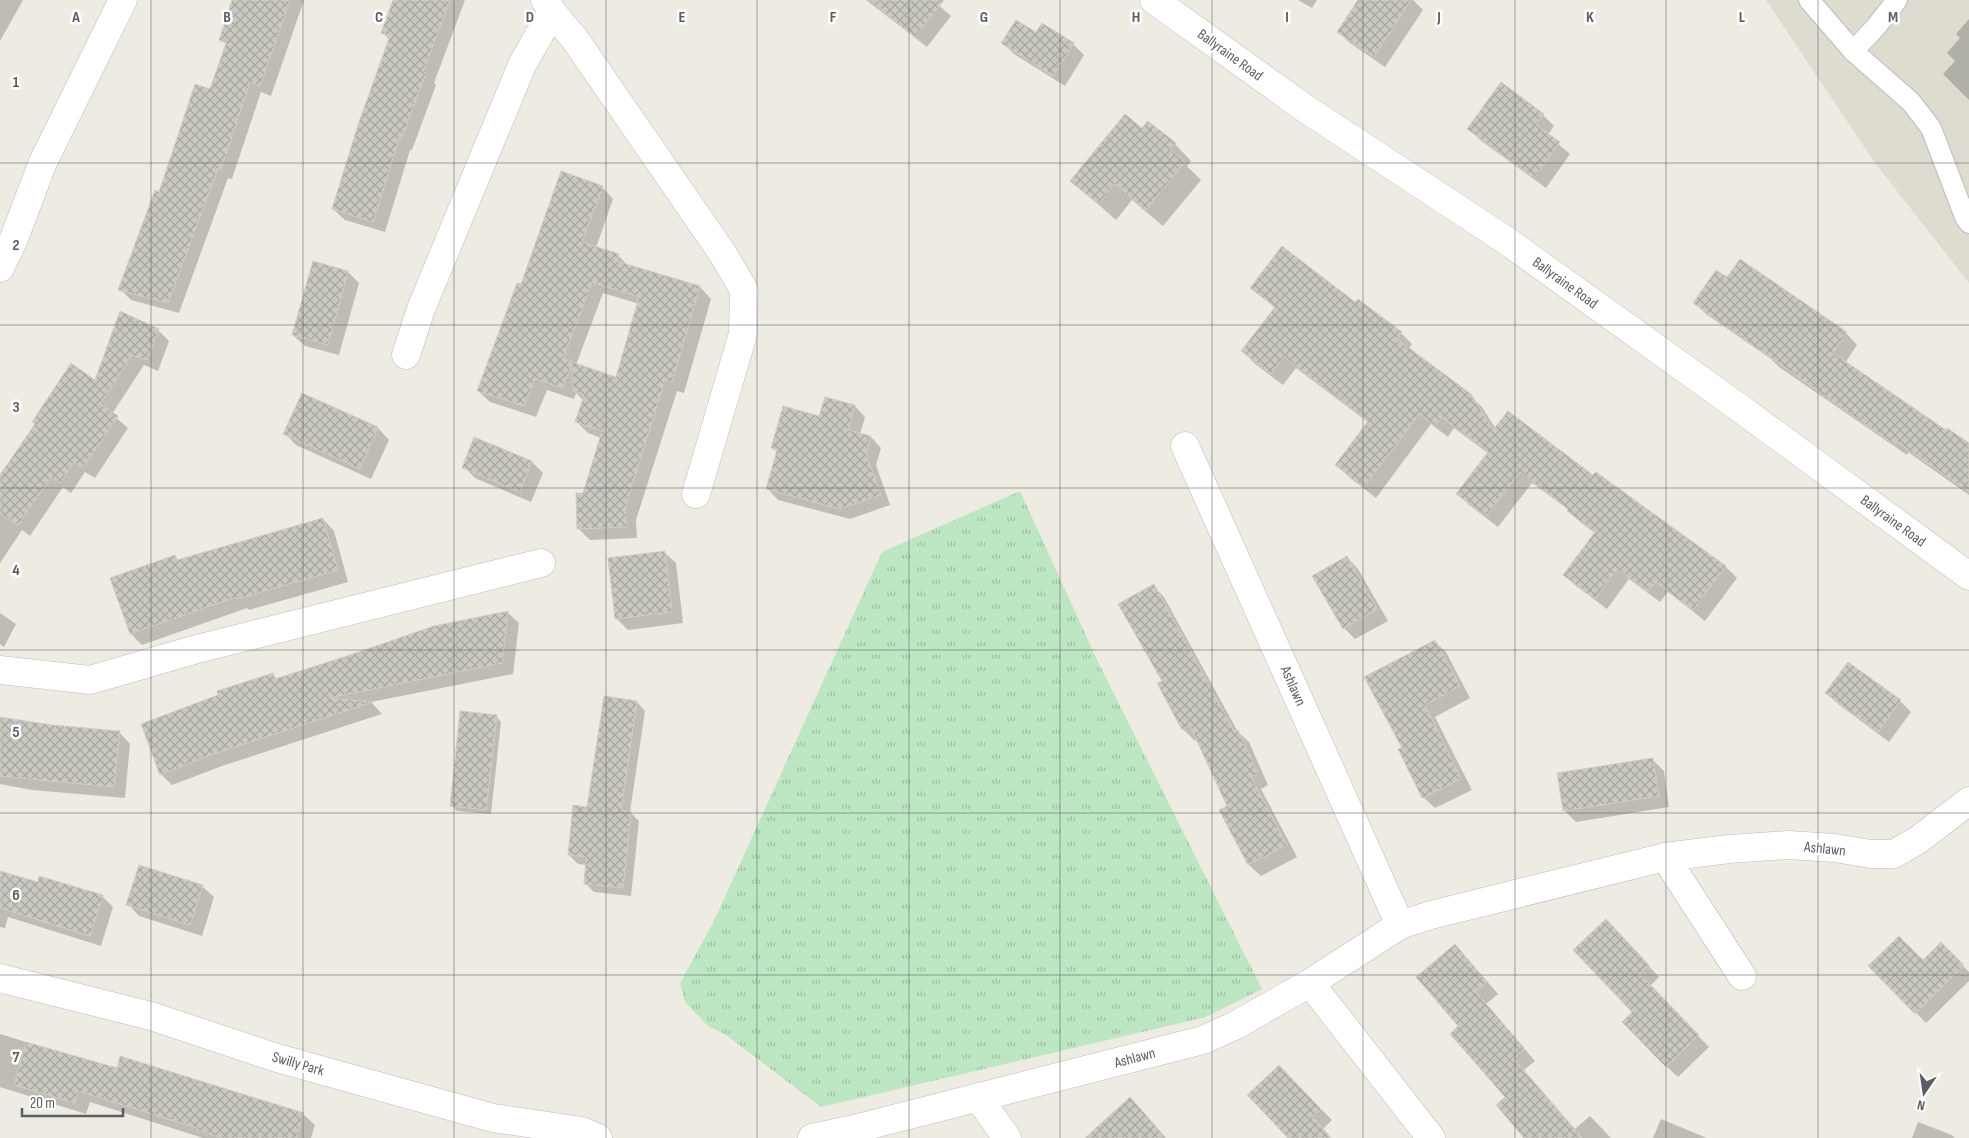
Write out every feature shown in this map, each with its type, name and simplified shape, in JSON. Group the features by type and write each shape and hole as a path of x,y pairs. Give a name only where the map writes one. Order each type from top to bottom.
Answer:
{"street":[{"path":"0,268 13,241 43,162 122,0"},
{"name":"Ballyraine Road","path":"1154,0 1306,110 1504,239 1969,576"},
{"path":"406,355 421,309 522,65 549,6 580,46 723,254 744,290 743,334 696,494"},
{"name":"Ashlawn","path":"1185,446 1400,925"},
{"path":"0,670 90,680 197,649 541,563"},
{"name":"Ashlawn","path":"812,1138 1203,1040 1236,1025 1310,983 1400,925 1431,915 1665,857 1729,849 1788,845 1834,848 1871,854 1894,854 1918,840 1969,802"},
{"path":"1665,857 1742,976"},
{"name":"Swilly Park","path":"0,978 150,1016 277,1058 484,1115 582,1131 598,1138"},
{"path":"1310,983 1431,1138"},
{"path":"978,1097 1007,1138"}],"lane":[{"path":"1809,0 1853,50 1910,102 1931,128 1969,223"},
{"path":"1853,50 1875,28 1897,0"}],"shaded area":[{"path":"1766,0 1969,0 1969,283 1875,163"}],"green space":[{"path":"1020,491 1099,664 1262,989 1206,1017 821,1107 726,1035 708,1026 685,1002 680,983 713,923 882,552"}],"building":[{"path":"232,0 290,0 260,86 250,82 221,169 218,168 168,303 118,290 155,190 159,192 195,84 210,89 226,43 219,40"},
{"path":"393,0 450,0 423,72 426,73 401,140 399,139 373,222 332,209 359,122 390,36 381,33"},
{"path":"869,0 944,0 915,37"},
{"path":"1358,0 1411,0 1374,57 1337,32"},
{"path":"1016,20 1036,32 1042,23 1074,43 1053,76 1001,43"},
{"path":"1501,82 1544,114 1536,125 1560,142 1534,178 1467,129"},
{"path":"1125,114 1142,128 1148,121 1176,143 1170,150 1185,162 1146,210 1115,184 1098,204 1070,181"},
{"path":"561,171 603,186 582,242 619,254 616,261 700,286 672,382 665,380 625,508 626,527 577,529 576,493 583,493 602,431 575,422 584,395 573,391 572,365 562,388 535,379 524,406 477,391 517,283 521,284","holes":["592,282 639,297 616,377 563,359"]},
{"path":"1282,246 1355,302 1358,299 1402,332 1397,339 1471,394 1493,430 1508,411 1593,475 1596,472 1726,566 1693,610 1655,582 1648,592 1617,569 1595,599 1563,575 1595,532 1520,472 1486,516 1456,494 1488,452 1442,417 1435,426 1419,414 1364,487 1335,465 1368,421 1284,357 1271,374 1241,351 1275,307 1250,288"},
{"path":"1740,259 1847,332 1833,353 1946,430 1947,428 1969,443 1969,492 1897,442 1895,445 1693,303 1716,270 1727,277"},
{"path":"313,261 348,271 328,345 292,335"},
{"path":"120,311 159,329 147,360 132,355 100,404 118,416 83,468 74,462 60,483 51,477 18,525 0,513 0,475 35,424 32,422 71,363 95,380"},
{"path":"302,393 378,427 360,469 283,434"},
{"path":"825,397 855,405 848,430 871,436 866,454 881,495 839,509 766,489 777,450 771,448 783,406 819,416"},
{"path":"474,437 532,461 520,492 462,468"},
{"path":"323,518 338,570 237,599 236,597 130,634 110,578 175,555 177,560"},
{"path":"665,551 672,612 615,619 608,558"},
{"path":"1347,556 1377,609 1343,629 1312,576"},
{"path":"1154,584 1234,731 1238,730 1258,774 1251,777 1287,845 1248,865 1219,810 1227,806 1190,726 1182,730 1157,683 1162,681 1118,604"},
{"path":"508,611 502,663 329,698 373,702 210,755 160,775 141,724 218,695 217,691 273,673 275,679 434,626"},
{"path":"1435,640 1460,686 1425,705 1461,779 1422,798 1398,749 1402,748 1364,677"},
{"path":"1848,662 1901,700 1878,732 1825,693"},
{"path":"604,696 637,701 621,810 631,811 623,888 584,884 586,857 568,855 573,805 587,807"},
{"path":"460,711 497,715 486,810 450,806"},
{"path":"0,717 52,725 120,731 114,787 0,776"},
{"path":"1653,758 1659,796 1563,811 1557,773"},
{"path":"139,865 203,885 190,925 126,905"},
{"path":"0,871 38,882 39,876 103,895 90,936 0,908"},
{"path":"1606,919 1649,965 1640,974 1699,1035 1666,1067 1622,1022 1632,1012 1573,950"},
{"path":"1899,936 1923,960 1941,942 1964,965 1915,1014 1868,966"},
{"path":"1455,944 1487,982 1476,992 1525,1049 1513,1058 1582,1138 1524,1138 1496,1105 1505,1097 1450,1034 1458,1026 1416,977"},
{"path":"26,1042 117,1068 120,1056 304,1113 296,1138 223,1138 78,1091 75,1103 14,1085"},
{"path":"1279,1065 1321,1109 1313,1117 1331,1138 1288,1138 1247,1095"},
{"path":"1130,1097 1166,1138 1085,1138"}]}
